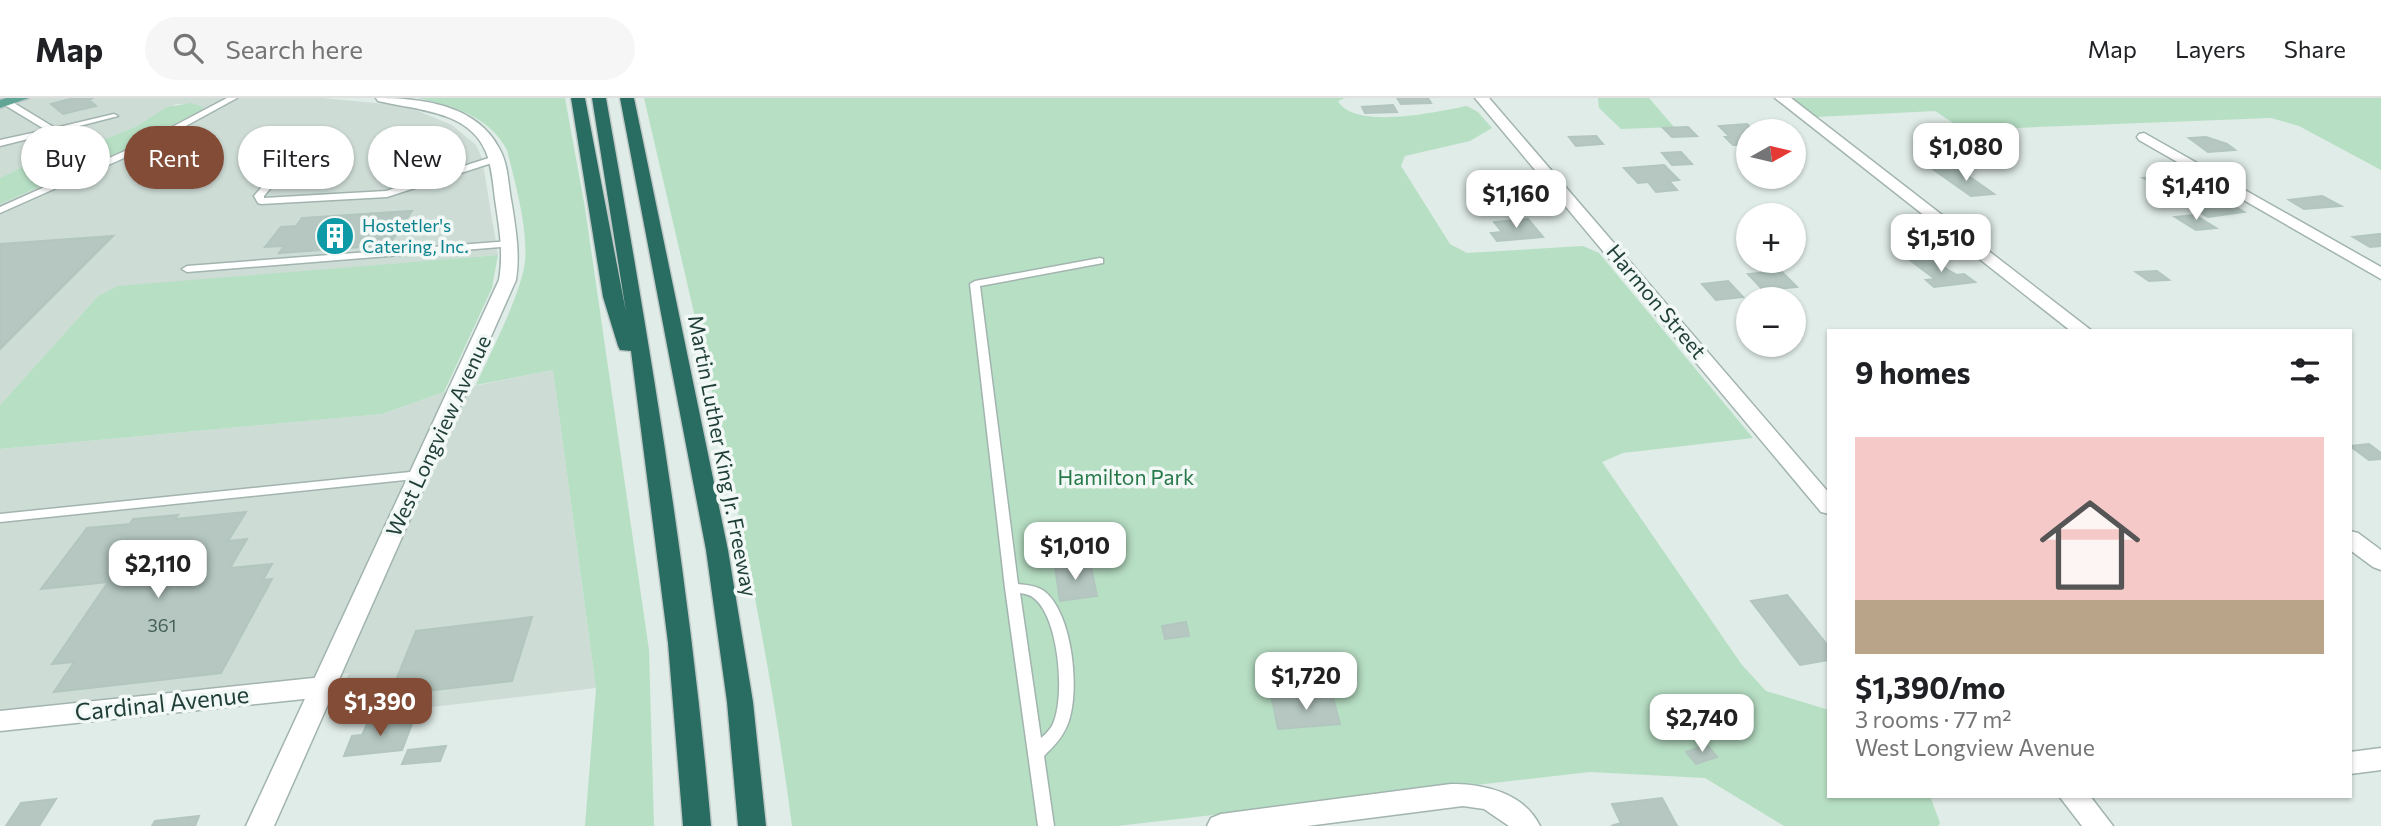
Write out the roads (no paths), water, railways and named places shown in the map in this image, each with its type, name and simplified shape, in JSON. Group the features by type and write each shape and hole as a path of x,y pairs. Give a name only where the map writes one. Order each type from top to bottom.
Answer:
{"highway":[{"path":"578,98 612,297 650,421"},
{"path":"599,98 680,628 690,717 697,826"},
{"name":"Martin Luther King Jr. Freeway","path":"627,98 719,563 740,702 752,826"}],"main road":[{"path":"3,103 22,98"}],"street":[{"name":"West Longview Avenue","path":"260,826 505,291 512,265 511,244 495,159 487,140 457,117 426,106 383,98"},
{"name":"Harmon Street","path":"1482,98 1827,505"},
{"path":"1782,98 2080,329"},
{"path":"2144,137 2381,274"},
{"path":"2352,540 2381,562"},
{"name":"Cardinal Avenue","path":"0,721 323,687"},
{"path":"2352,763 2381,759"},
{"path":"1221,826 1451,795 1492,798 1522,822"},
{"path":"2075,798 2099,826"}],"lane":[{"path":"0,210 139,148 233,98"},
{"path":"3,103 45,126"},
{"path":"78,126 114,116"},
{"path":"0,143 21,139"},
{"path":"265,189 259,196 261,201 387,194 495,159"},
{"path":"187,269 511,244"},
{"path":"1046,826 1012,587 975,284 1100,261"},
{"path":"0,518 421,475"},
{"path":"1012,587 1036,592 1044,598 1055,612 1062,638 1066,673 1060,725 1036,754"}],"place":[{"name":"Hostetler's Catering, Inc.","path":"335,236"}],"park label":[{"name":"Hamilton Park","path":"1126,478"}]}
